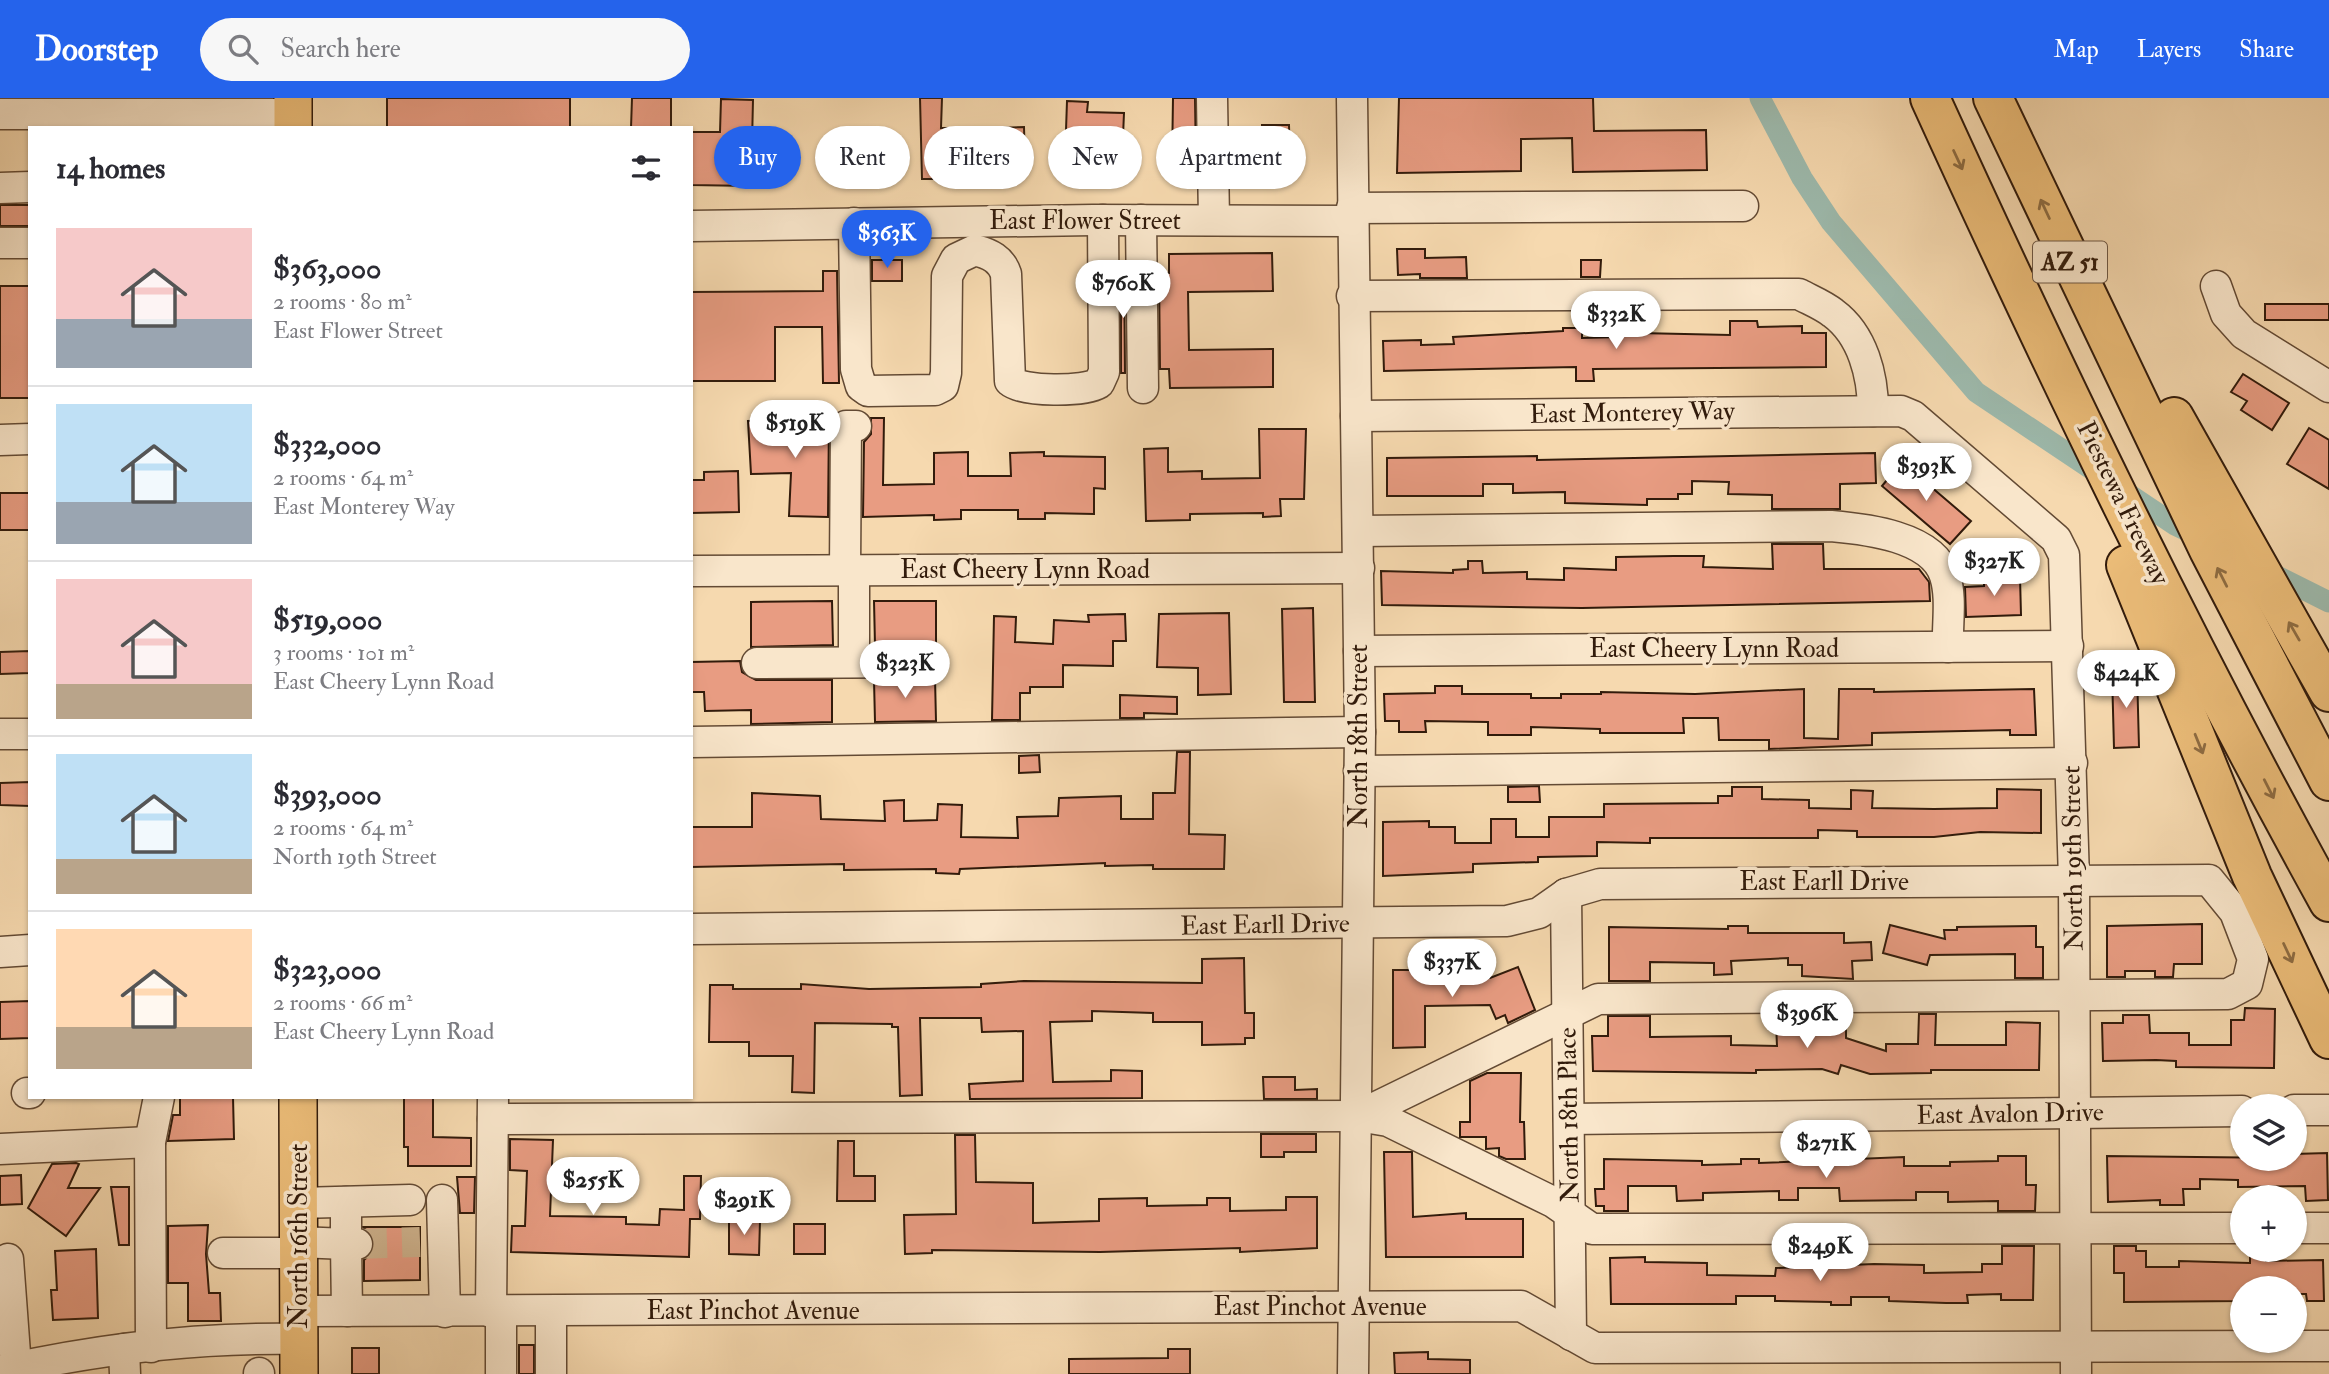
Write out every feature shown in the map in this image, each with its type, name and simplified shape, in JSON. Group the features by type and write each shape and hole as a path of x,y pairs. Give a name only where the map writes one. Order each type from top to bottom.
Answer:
{"highway":[{"path":"1930,98 1993,235 2045,358 2252,876 2329,1039"},
{"name":"AZ 51","path":"1993,98 2253,638 2329,781"},
{"path":"2061,244 2160,390 2329,692"},
{"name":"Piestewa Freeway","path":"2045,358 2329,902"}],"main road":[{"name":"North 16th Street","path":"298,1099 299,1341"}],"street":[{"path":"1212,98 1214,220"},
{"name":"North 18th Street","path":"1352,98 1352,296 1360,651 1358,1116 1352,1307 1353,1374"},
{"path":"0,114 98,121 293,113"},
{"path":"0,187 28,187"},
{"name":"East Flower Street","path":"693,226 1214,220 1352,214 1743,206"},
{"path":"854,223 856,369 861,386 868,391 935,390 943,386 946,373 947,276 956,259 975,250 1003,264 1006,274 1010,381 1026,388 1088,388 1100,383 1104,372 1103,220"},
{"path":"1141,220 1143,388"},
{"path":"975,250 976,221"},
{"path":"0,243 28,243"},
{"path":"2216,286 2226,314 2244,334 2329,387"},
{"path":"1352,296 1799,294 1834,313 1859,345 1872,375 1873,411"},
{"name":"East Monterey Way","path":"1356,416 1873,411 1908,413"},
{"name":"North 19th Street","path":"1908,413 2056,539 2064,555 2072,763 2076,996 2076,1361"},
{"path":"854,662 846,426 856,426"},
{"path":"0,440 28,439"},
{"path":"1358,531 1817,526 1881,531 1927,551 1944,571 1948,585 1948,647"},
{"name":"East Cheery Lynn Road","path":"693,571 1359,568"},
{"name":"East Cheery Lynn Road","path":"1360,651 2068,646"},
{"path":"757,663 931,662"},
{"path":"693,742 1360,732"},
{"path":"0,734 28,734"},
{"path":"1360,771 2072,763"},
{"name":"East Earll Drive","path":"693,929 1507,921 1539,913 1566,894 1600,884 2209,880 2235,912 2253,959 2247,984 2228,994 2076,996"},
{"name":"North 18th Place","path":"1566,894 1571,1335"},
{"path":"0,953 28,950"},
{"path":"1358,1116 1567,1011 1598,999 2076,996"},
{"path":"133,1357 149,1142 159,1099"},
{"path":"501,1374 496,1312 493,1108 1358,1116 1388,1121 1553,1202 1592,1229 2230,1228"},
{"path":"2307,1110 2329,1110"},
{"name":"East Avalon Drive","path":"1569,1119 2230,1111"},
{"path":"0,1149 149,1142"},
{"path":"299,1203 410,1200"},
{"path":"442,1200 431,1241 444,1312"},
{"path":"346,1202 352,1244 347,1311"},
{"path":"2307,1228 2329,1228"},
{"path":"223,1252 352,1244"},
{"path":"8,1259 8,1369"},
{"name":"East Pinchot Avenue","path":"8,1369 75,1355 133,1357 299,1341 347,1311 1521,1306 1540,1314 1595,1348 2076,1361 2329,1346"},
{"path":"551,1312 551,1374"}],"building":[{"path":"387,98 570,98 570,126 387,126"},
{"path":"632,98 671,98 671,126 631,126"},
{"path":"920,98 942,98 941,126 924,126 922,179"},
{"path":"1173,98 1195,98 1195,126 1173,126"},
{"path":"1399,98 1593,98 1594,131 1706,130 1707,170 1573,172 1572,138 1521,139 1521,171 1397,173"},
{"path":"721,99 753,100 752,126 720,126"},
{"path":"1067,101 1088,102 1087,112 1124,113 1123,126 1066,126"},
{"path":"693,132 714,132 714,185 693,185"},
{"path":"0,205 28,205 28,226 0,226"},
{"path":"1397,249 1425,249 1425,258 1466,257 1467,278 1398,275"},
{"path":"1272,253 1273,291 1188,292 1189,350 1273,349 1273,387 1170,388 1169,369 1160,369 1159,273 1169,273 1169,254"},
{"path":"872,260 902,260 902,281 872,281"},
{"path":"1581,260 1601,260 1600,277 1581,277"},
{"path":"1121,261 1124,261 1125,373 1121,373"},
{"path":"823,271 837,271 839,383 823,383 822,327 775,327 775,381 693,381 693,292 823,291"},
{"path":"0,286 28,286 28,398 0,398"},
{"path":"2265,304 2329,304 2329,320 2265,320"},
{"path":"1730,321 1757,321 1758,327 1802,326 1802,333 1826,333 1826,367 1593,369 1594,381 1576,381 1576,367 1384,371 1383,341 1421,340 1421,345 1454,344 1453,337 1563,331 1563,328 1582,328 1582,338 1619,337 1619,322 1639,322 1639,333 1730,335"},
{"path":"2243,374 2289,403 2272,430 2241,410 2247,401 2231,392"},
{"path":"871,418 884,418 883,485 934,484 934,453 968,452 968,476 1011,476 1010,453 1044,452 1044,456 1105,457 1105,489 1094,488 1094,514 1045,513 1045,519 1018,519 1018,510 961,510 961,519 934,520 934,515 863,517 864,442 871,434"},
{"path":"829,419 828,517 789,516 791,473 751,474 748,421"},
{"path":"2309,428 2329,440 2329,489 2287,464"},
{"path":"1259,429 1306,429 1304,499 1280,499 1281,516 1263,517 1263,513 1190,514 1190,520 1146,521 1144,449 1168,448 1168,472 1202,471 1202,479 1260,478"},
{"path":"1875,453 1876,483 1840,484 1840,509 1772,509 1772,495 1728,494 1729,482 1692,481 1692,494 1678,494 1678,499 1647,499 1647,505 1565,503 1565,492 1513,493 1513,484 1483,484 1483,496 1387,496 1387,458 1537,456 1537,460"},
{"path":"1902,462 1971,521 1950,544 1882,486"},
{"path":"738,471 739,512 693,513 693,480 704,480 704,472"},
{"path":"0,493 28,493 28,530 0,530"},
{"path":"1772,544 1823,544 1824,569 1919,569 1929,582 1930,601 1582,608 1382,605 1381,571 1453,573 1453,570 1468,569 1468,561 1482,561 1483,573 1527,572 1527,579 1564,580 1564,568 1616,570 1616,557 1674,556 1704,556 1703,567 1773,569"},
{"path":"2020,577 2021,615 1966,617 1965,587 1984,586 1984,578"},
{"path":"832,601 833,645 751,647 751,602"},
{"path":"874,601 936,601 936,646 875,645"},
{"path":"1313,608 1315,702 1284,702 1282,609"},
{"path":"1229,613 1231,694 1198,695 1198,668 1157,667 1159,614"},
{"path":"1125,614 1126,641 1113,641 1113,666 1063,665 1063,687 1030,687 1030,693 1020,693 1020,720 992,720 994,616 1016,617 1015,642 1053,644 1054,620 1089,622 1088,615"},
{"path":"28,651 28,673 0,674 0,652"},
{"path":"740,661 742,672 756,680 832,680 832,722 751,724 751,710 705,711 704,692 693,692 693,662"},
{"path":"2137,672 2139,747 2114,748 2112,673"},
{"path":"935,678 936,721 875,722 874,680"},
{"path":"1435,686 1462,686 1462,694 1531,694 1531,698 1561,698 1561,694 1601,692 1695,694 1804,689 1804,738 1838,739 1839,689 1874,689 1874,692 2034,689 2036,735 2010,735 2010,730 1872,733 1872,745 1769,749 1769,740 1719,740 1718,718 1683,718 1684,733 1600,733 1600,729 1531,727 1531,735 1488,735 1488,722 1425,721 1426,732 1399,732 1399,721 1385,721 1384,694 1435,693"},
{"path":"1120,695 1177,697 1177,714 1144,713 1144,718 1120,718"},
{"path":"1177,752 1190,752 1189,834 1225,835 1224,869 1153,869 1153,865 1105,866 1105,863 960,869 959,874 936,873 936,869 844,870 844,864 693,867 693,827 752,827 752,793 820,796 821,819 885,821 884,801 904,800 904,821 937,820 938,804 962,805 961,837 1018,838 1017,817 1058,816 1059,798 1121,796 1121,819 1153,819 1153,793 1175,793"},
{"path":"1039,755 1040,772 1019,773 1019,756"},
{"path":"28,782 28,806 0,805 0,783"},
{"path":"1539,786 1540,802 1508,802 1508,787"},
{"path":"1732,787 1762,787 1762,799 1809,800 1809,808 1851,809 1851,790 1873,791 1872,808 1934,809 1997,808 1997,789 2041,790 2041,833 1980,832 1934,837 1857,837 1857,831 1818,830 1818,838 1650,838 1650,843 1597,842 1597,856 1538,857 1538,862 1473,864 1473,872 1383,876 1383,822 1429,821 1429,827 1455,827 1455,843 1491,843 1491,819 1516,819 1516,837 1549,837 1549,817 1604,817 1604,804 1718,803 1718,796 1732,796"},
{"path":"2202,924 2202,964 2174,964 2173,977 2155,977 2155,971 2125,971 2125,977 2107,977 2107,926"},
{"path":"1890,925 1945,939 1944,930 1957,930 1957,927 2036,926 2036,947 2043,947 2043,978 2015,978 2015,954 1930,955 1927,965 1883,953"},
{"path":"1728,926 1748,926 1748,933 1844,933 1844,943 1871,942 1872,960 1852,961 1853,979 1802,976 1802,965 1788,965 1788,958 1731,961 1732,974 1714,975 1714,963 1650,962 1650,981 1609,981 1609,927 1728,929"},
{"path":"1244,958 1245,1013 1254,1013 1254,1038 1245,1038 1245,1044 1202,1045 1202,1022 1153,1022 1153,1013 1092,1011 1092,1021 1050,1022 1053,1082 1111,1081 1111,1070 1142,1071 1142,1098 970,1099 969,1084 1023,1081 1023,1031 982,1032 981,1018 920,1018 922,1095 900,1096 898,1027 892,1027 892,1024 815,1023 814,1093 792,1092 793,1056 749,1056 749,1042 709,1042 710,985 733,985 733,989 801,989 801,984 869,989 981,987 981,984 1024,981 1202,983 1202,959"},
{"path":"1518,967 1535,1010 1508,1023 1505,1015 1496,1019 1490,1005 1425,1006 1425,1047 1393,1048 1393,970 1459,970 1459,978 1490,978"},
{"path":"28,1001 28,1038 0,1039 0,1002"},
{"path":"2245,1008 2275,1009 2274,1068 2176,1067 2176,1061 2156,1060 2103,1061 2102,1023 2123,1023 2123,1015 2149,1015 2150,1033 2189,1033 2189,1045 2231,1045 2231,1020 2244,1020"},
{"path":"1919,1014 1936,1014 1935,1045 2006,1045 2006,1022 2040,1023 2039,1070 1931,1070 1931,1073 1870,1074 1841,1065 1838,1074 1822,1069 1756,1070 1756,1073 1593,1071 1592,1036 1608,1036 1608,1016 1650,1016 1650,1037 1731,1036 1731,1045 1777,1046 1776,1023 1805,1022 1805,1015 1846,1015 1846,1038 1886,1051 1886,1044 1918,1044"},
{"path":"1487,1073 1521,1073 1520,1122 1524,1122 1525,1159 1506,1159 1499,1156 1499,1148 1486,1149 1486,1137 1460,1137 1460,1122 1470,1122 1470,1081"},
{"path":"1263,1077 1295,1077 1295,1090 1317,1089 1317,1099 1264,1099"},
{"path":"180,1099 233,1099 234,1139 168,1141 173,1115 180,1115"},
{"path":"404,1099 433,1099 433,1137 471,1138 471,1166 408,1166 408,1147 404,1147"},
{"path":"1261,1134 1316,1134 1316,1152 1284,1152 1284,1157 1261,1157"},
{"path":"955,1135 975,1135 976,1182 1033,1183 1033,1223 1099,1221 1099,1199 1147,1198 1147,1206 1207,1205 1207,1198 1230,1198 1230,1211 1286,1210 1286,1197 1317,1197 1317,1248 1240,1252 1240,1248 1100,1252 932,1250 932,1253 905,1254 904,1215 956,1214"},
{"path":"510,1139 553,1140 550,1216 626,1217 626,1224 659,1225 660,1209 684,1210 684,1176 701,1176 700,1219 690,1219 689,1257 511,1252 512,1226 525,1226 527,1171 510,1170"},
{"path":"838,1141 854,1141 854,1176 875,1176 875,1201 837,1201"},
{"path":"1384,1152 1412,1152 1413,1217 1466,1213 1466,1219 1523,1219 1523,1257 1386,1257"},
{"path":"2327,1153 2328,1200 2307,1201 2307,1185 2238,1185 2238,1180 2200,1179 2200,1189 2183,1189 2184,1205 2160,1205 2160,1200 2108,1202 2107,1156 2230,1157 2230,1171 2307,1171 2307,1154"},
{"path":"1998,1156 2026,1156 2026,1185 2036,1185 2035,1211 1998,1211 1998,1201 1948,1202 1948,1192 1916,1192 1916,1200 1840,1201 1839,1188 1798,1188 1798,1200 1779,1200 1779,1191 1703,1193 1703,1200 1677,1201 1676,1186 1628,1186 1628,1211 1604,1211 1604,1206 1596,1206 1595,1189 1604,1189 1604,1159 1702,1161 1702,1165 1741,1164 1741,1159 1759,1159 1759,1163 1904,1157 1904,1166 1950,1166 1950,1162 1998,1161"},
{"path":"52,1164 79,1164 68,1188 100,1188 66,1236 28,1208"},
{"path":"21,1175 22,1204 0,1205 0,1176"},
{"path":"457,1177 475,1177 474,1213 460,1213"},
{"path":"779,1182 780,1208 758,1209 757,1183"},
{"path":"111,1187 129,1187 129,1245 119,1245"},
{"path":"729,1220 760,1221 759,1255 729,1254"},
{"path":"794,1224 825,1224 825,1254 794,1254"},
{"path":"208,1225 206,1254 209,1293 220,1293 221,1321 188,1321 188,1283 168,1283 168,1226"},
{"path":"363,1227 420,1227 420,1280 364,1281 364,1260 372,1253 374,1243 372,1235"},
{"path":"2002,1246 2034,1246 2033,1300 2001,1300 2001,1294 1967,1295 1968,1303 1851,1297 1851,1305 1831,1305 1831,1302 1775,1301 1775,1296 1736,1296 1736,1304 1611,1304 1610,1258 1645,1257 1645,1262 1707,1263 1707,1275 1775,1276 1776,1268 1874,1264 1924,1265 1924,1273 1982,1272 1982,1264 2002,1264"},
{"path":"2114,1246 2136,1246 2136,1251 2146,1251 2146,1267 2179,1267 2179,1261 2250,1263 2323,1260 2324,1301 2307,1301 2307,1276 2230,1276 2230,1301 2124,1302 2124,1273 2114,1273"},
{"path":"96,1249 98,1318 53,1320 51,1290 57,1290 55,1251"},
{"path":"519,1345 534,1345 534,1374 519,1374"},
{"path":"352,1348 379,1348 379,1374 352,1374"},
{"path":"1168,1349 1190,1349 1190,1374 1069,1374 1069,1359 1168,1358"},
{"path":"1428,1352 1428,1359 1470,1360 1470,1374 1395,1374 1394,1353"}],"waterway":[{"path":"1760,98 1802,178 1831,222 1976,392 2175,525 2202,538"},
{"path":"2265,570 2329,602"}],"tunnel":[{"path":"357,1244 420,1242"}]}
